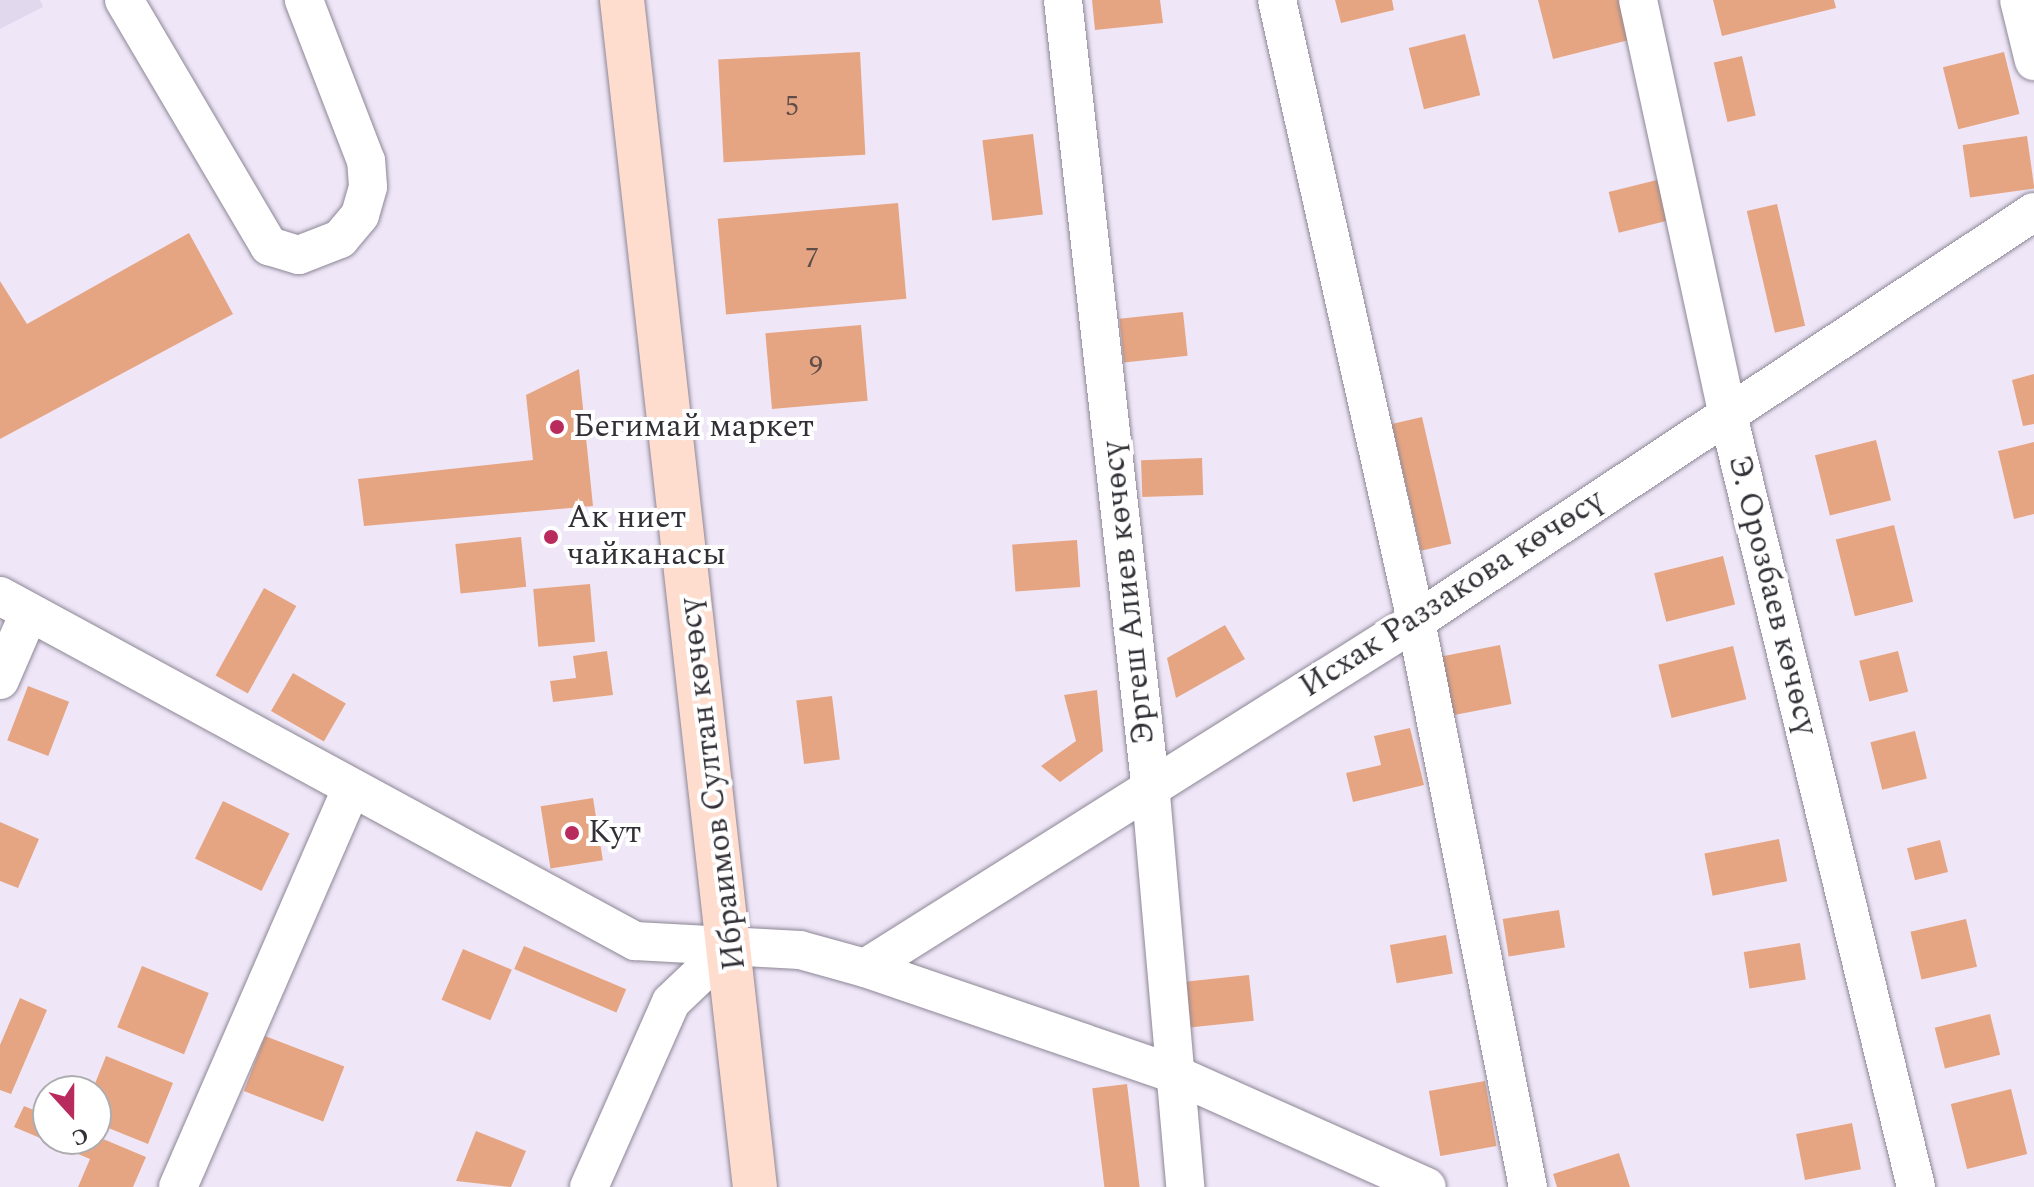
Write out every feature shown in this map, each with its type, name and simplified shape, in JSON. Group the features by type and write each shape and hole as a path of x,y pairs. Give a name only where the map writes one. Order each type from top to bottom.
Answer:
{"main road":[{"name":"Ибраимов Султан көчөсү","path":"622,0 732,944 755,1187"}],"street":[{"path":"124,0 269,246 299,255 340,239 360,215 368,187 366,161 304,0"},
{"name":"Эргеш Алиев көчөсү","path":"1063,0 1150,783 1172,1073 1185,1187"},
{"path":"1277,0 1416,621 1528,1187"},
{"name":"Э. Орозбаев көчөсү","path":"1638,0 1728,415 1916,1187"},
{"path":"2019,0 2034,61"},
{"name":"Исхак Раззакова көчөсү","path":"865,968 1150,783 1416,621 2034,212"},
{"path":"0,680 14,604 351,790 635,941 800,950 865,968 1172,1073 1427,1187"},
{"path":"178,1187 351,790"},
{"path":"589,1187 671,1002 732,944"}],"shaded area":[{"path":"0,0 40,0 43,7 0,29"}],"building":[{"path":"1092,0 1160,0 1163,23 1095,30"},
{"path":"1335,0 1392,0 1394,10 1341,23"},
{"path":"1538,0 1619,0 1629,40 1553,59"},
{"path":"1713,0 1834,0 1836,8 1722,36"},
{"path":"1465,34 1480,95 1424,109 1409,48"},
{"path":"860,52 865,155 724,162 718,59"},
{"path":"2004,52 2019,114 1958,129 1943,67"},
{"path":"1742,56 1756,115 1727,122 1714,63"},
{"path":"1033,134 1043,214 992,221 982,140"},
{"path":"2027,136 2034,189 1970,198 1963,145"},
{"path":"1661,179 1671,220 1619,233 1609,192"},
{"path":"898,203 906,299 726,314 718,219"},
{"path":"1777,204 1805,326 1775,333 1747,211"},
{"path":"189,233 233,314 0,439 0,281 27,324"},
{"path":"1183,312 1188,356 1124,362 1119,319"},
{"path":"861,325 868,401 772,409 765,333"},
{"name":"Бегимай маркет","path":"579,369 593,506 364,526 358,479 533,460 526,395"},
{"path":"2034,374 2034,424 2023,426 2012,380"},
{"path":"1422,417 1451,544 1421,551 1392,424"},
{"path":"1876,440 1891,500 1830,515 1815,455"},
{"path":"2034,442 2034,514 2014,519 1998,451"},
{"path":"1202,458 1203,495 1142,497 1141,460"},
{"path":"1894,525 1913,602 1855,616 1836,540"},
{"path":"521,537 526,587 461,594 455,544"},
{"path":"1077,540 1080,587 1015,591 1012,545"},
{"path":"1723,556 1735,605 1666,622 1654,573"},
{"path":"590,584 595,642 538,647 533,589"},
{"path":"264,588 296,606 248,693 216,675"},
{"path":"1225,625 1245,659 1176,698 1167,658"},
{"path":"1500,645 1511,704 1452,716 1440,657"},
{"path":"1733,646 1746,699 1672,718 1658,665"},
{"path":"607,651 613,695 553,702 550,681 576,678 573,656"},
{"path":"1898,651 1908,692 1869,701 1859,661"},
{"path":"293,673 346,704 324,742 271,711"},
{"path":"28,686 69,702 48,756 7,740"},
{"path":"1097,690 1103,751 1060,782 1041,766 1076,741 1064,695"},
{"path":"832,696 840,760 804,764 796,700"},
{"path":"1410,728 1424,785 1353,802 1346,773 1381,765 1374,736"},
{"path":"1915,731 1927,779 1882,790 1870,742"},
{"name":"Кут","path":"593,798 603,860 551,869 541,806"},
{"path":"223,801 290,833 261,891 195,859"},
{"path":"0,822 39,839 18,888 0,881"},
{"path":"1779,839 1787,881 1713,896 1704,854"},
{"path":"1940,840 1948,872 1915,880 1907,848"},
{"path":"1559,910 1565,948 1509,956 1503,919"},
{"path":"1966,919 1977,967 1921,980 1910,932"},
{"path":"1446,935 1453,973 1397,983 1390,945"},
{"path":"1800,943 1806,980 1749,988 1744,952"},
{"path":"524,946 626,989 616,1012 514,969"},
{"path":"463,949 512,970 490,1020 442,1000"},
{"path":"142,966 209,993 184,1054 117,1027"},
{"path":"1249,975 1254,1021 1187,1028 1182,982"},
{"path":"20,998 47,1010 11,1094 0,1090 0,1045"},
{"path":"1990,1014 2000,1055 1945,1069 1935,1028"},
{"path":"265,1036 344,1066 323,1122 244,1091"},
{"path":"106,1056 173,1083 148,1144 112,1129 112,1075 98,1075"},
{"path":"1485,1081 1496,1146 1440,1156 1429,1091"},
{"path":"1127,1084 1140,1187 1104,1187 1092,1088"},
{"path":"2011,1089 2027,1154 1967,1169 1951,1104"},
{"path":"24,1106 32,1109 32,1135 14,1127"},
{"path":"1852,1123 1861,1169 1805,1180 1796,1134"},
{"path":"476,1131 526,1151 511,1187 456,1181"},
{"path":"112,1143 146,1157 133,1187 78,1187 90,1159 80,1155 112,1155"},
{"path":"1619,1153 1630,1187 1557,1187 1553,1174"}],"place":[{"name":"Бегимай маркет","path":"557,427"},
{"name":"Ак ниет чайканасы","path":"551,537"},
{"name":"Кут","path":"572,833"}]}
